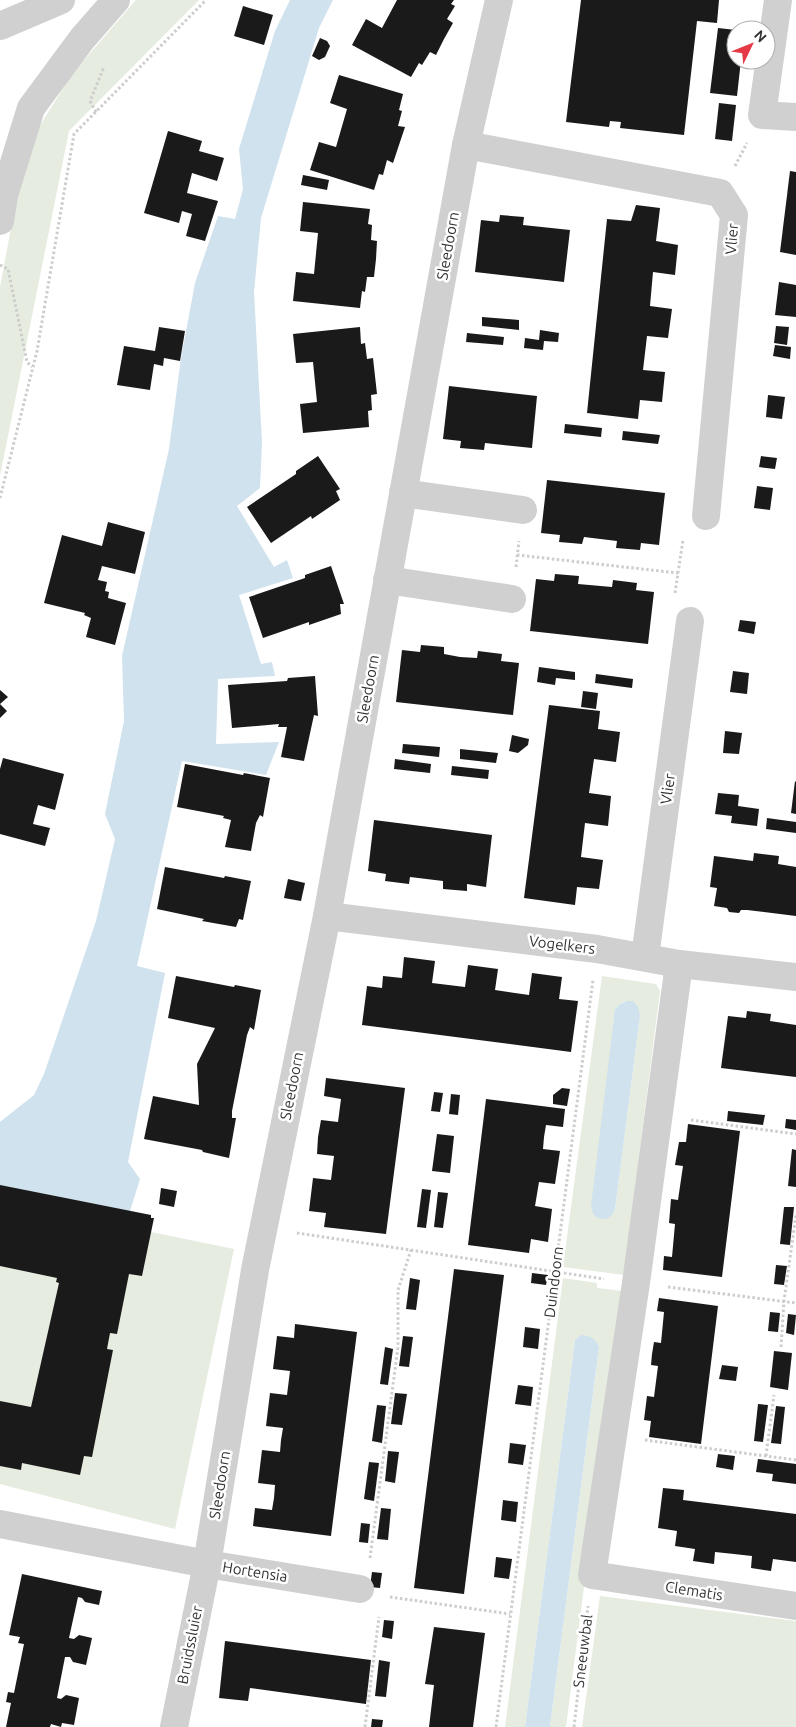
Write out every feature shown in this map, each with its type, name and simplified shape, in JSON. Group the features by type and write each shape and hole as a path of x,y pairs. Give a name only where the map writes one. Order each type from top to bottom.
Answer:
{"street":[{"path":"0,26 61,0"},
{"path":"0,221 4,196 31,108 82,39 116,0"},
{"name":"Sleedoorn","path":"207,1564 255,1270 327,916 466,145 499,0"},
{"path":"778,0 762,115 796,117"},
{"path":"466,145 720,193"},
{"name":"Vlier","path":"706,516 734,215 720,193"},
{"path":"403,493 523,510"},
{"path":"388,580 512,599"},
{"name":"Vlier","path":"645,957 690,621"},
{"name":"Vogelkers","path":"327,916 597,949 679,964 796,976"},
{"path":"592,1575 636,1284 679,964"},
{"name":"Hortensia","path":"0,1524 371,1593"},
{"name":"Bruidssluier","path":"174,1727 207,1564"},
{"name":"Clematis","path":"592,1575 796,1606"}],"path":[{"path":"0,498 38,341 74,134 206,0"},
{"path":"720,193 762,115"},
{"path":"0,265 8,269 27,362 32,367"},
{"path":"512,599 523,510"},
{"path":"690,621 672,618 678,573 687,514 706,516"},
{"path":"517,555 678,573"},
{"name":"Duindoorn","path":"510,1614 597,949"},
{"path":"658,1116 796,1134"},
{"path":"781,1346 784,1301 796,1215"},
{"path":"264,1228 636,1284 796,1303"},
{"path":"365,1727 371,1593 368,1567 398,1347 398,1290 411,1250"},
{"path":"766,1456 774,1395"},
{"path":"613,1436 796,1460"},
{"name":"Sneeuwbal","path":"574,1727 592,1575"},
{"path":"371,1593 510,1614 496,1727"}],"shaded area":[{"path":"136,0 199,0 69,131 0,476 0,287 26,148 72,74"},
{"path":"602,976 656,984 660,991 624,1275 563,1267","holes":["626,1001 640,1016 615,1209 612,1215 615,1009"]},
{"path":"0,1201 234,1249 175,1529 0,1484"},
{"path":"563,1278 597,1283 597,1288 622,1291 566,1727 550,1727 599,1347 575,1340 525,1727 505,1727"},
{"path":"600,1596 796,1621 796,1727 582,1727"}],"water":[{"path":"290,0 333,0 319,28 261,218 254,292 262,442 260,488 237,506 274,567 287,560 293,578 239,595 261,664 272,662 275,676 218,679 216,744 279,742 266,775 182,761 137,966 165,973 128,1162 140,1179 125,1227 0,1201 0,1122 34,1095 44,1074 96,921 115,839 105,814 124,721 122,656 169,449 181,358 195,283 218,216 235,219 243,189 239,149 275,31"},
{"path":"627,1001 633,1001 638,1007 640,1016 615,1209 607,1219 598,1218 593,1214 591,1206 615,1009"},
{"path":"581,1335 592,1338 599,1347 550,1727 525,1727 575,1340"}],"building":[{"path":"397,0 454,0 451,4 455,6 447,19 453,23 436,55 430,52 422,65 419,63 411,77 352,45 366,19 382,28"},
{"path":"581,0 719,0 717,23 697,21 684,135 620,128 621,122 610,121 609,127 566,122"},
{"path":"243,6 273,15 264,45 234,36"},
{"path":"718,28 726,29 726,70 740,70 737,96 710,93"},
{"path":"320,38 327,41 330,46 325,57 319,60 312,56"},
{"path":"339,75 403,94 399,110 402,111 398,126 405,127 393,163 387,160 383,175 379,174 374,190 310,170 319,142 336,147 347,109 330,103"},
{"path":"719,103 736,105 732,141 715,139"},
{"path":"168,131 202,141 199,151 224,158 217,181 192,173 187,193 218,201 205,241 186,236 192,214 182,211 179,223 144,213"},
{"path":"790,171 796,172 796,255 780,252"},
{"path":"303,175 329,180 327,190 301,185"},
{"path":"303,202 370,209 368,224 372,225 371,240 377,241 376,259 374,277 367,277 365,292 362,291 360,308 293,301 296,272 314,274 318,233 300,231"},
{"path":"636,205 660,208 656,241 678,245 675,275 653,272 650,306 672,309 668,338 647,336 643,370 665,372 662,402 640,400 638,419 587,413 607,219 631,221"},
{"path":"500,215 524,217 523,225 570,230 564,282 475,272 481,220 499,222"},
{"path":"779,282 796,285 796,317 775,315"},
{"path":"482,317 519,320 519,330 482,326"},
{"path":"776,326 789,327 787,345 774,343"},
{"path":"159,327 185,331 180,361 164,358 163,366 154,364 150,390 117,385 124,346 155,351"},
{"path":"360,327 361,344 365,343 367,359 373,358 377,394 371,395 372,410 368,411 369,427 303,433 300,404 317,402 313,362 296,363 293,334"},
{"path":"540,330 559,333 558,342 544,341 543,350 524,348 525,338 539,340"},
{"path":"467,333 504,337 503,345 466,342"},
{"path":"775,345 791,347 790,359 773,356"},
{"path":"449,386 537,396 532,448 485,443 484,450 460,448 461,441 443,439"},
{"path":"768,395 785,397 782,419 766,417"},
{"path":"565,424 602,428 601,437 564,433"},
{"path":"623,431 660,435 658,444 622,440"},
{"path":"318,456 340,489 336,491 340,500 312,519 311,516 271,543 247,507 296,474 296,471"},
{"path":"761,456 777,458 775,469 759,467"},
{"path":"547,480 665,493 659,545 641,543 640,550 616,548 617,541 584,537 582,544 559,542 560,535 541,533"},
{"path":"757,486 773,488 770,510 754,508"},
{"path":"108,522 145,532 135,574 102,566 98,580 107,582 105,591 109,592 108,598 126,603 115,645 86,637 91,618 84,615 85,613 44,603 62,535 102,546"},
{"path":"331,566 344,604 340,604 341,614 309,625 309,622 263,638 249,597 305,578 305,575"},
{"path":"555,574 579,576 578,584 612,587 613,580 637,583 636,590 654,592 648,644 530,631 536,579 554,581"},
{"path":"740,620 756,622 754,634 738,631"},
{"path":"421,645 444,647 444,654 460,657 477,658 478,651 502,654 501,661 519,663 513,715 396,702 402,650 420,652"},
{"path":"539,667 575,672 575,680 556,678 555,685 537,682"},
{"path":"733,671 749,673 747,694 730,692"},
{"path":"596,674 633,679 632,688 595,683"},
{"path":"315,676 318,716 314,715 304,761 281,757 287,727 278,727 279,724 232,728 228,685 287,681 288,678"},
{"path":"0,690 8,697 0,704"},
{"path":"583,691 598,693 596,709 581,707"},
{"path":"0,704 7,711 0,718"},
{"path":"549,705 600,711 598,729 620,732 616,762 594,759 589,793 611,796 608,826 585,823 581,857 603,860 599,889 577,887 575,905 524,898"},
{"path":"725,731 742,733 739,754 723,753"},
{"path":"512,735 529,739 528,745 518,753 509,751"},
{"path":"403,744 440,747 439,757 402,753"},
{"path":"460,749 498,753 496,763 460,759"},
{"path":"3,758 64,774 55,810 38,805 33,824 50,828 45,846 0,834 0,769"},
{"path":"395,759 431,764 430,773 394,769"},
{"path":"185,764 270,778 263,817 260,815 256,823 251,851 225,847 231,820 223,818 224,816 177,807"},
{"path":"452,766 489,770 488,779 451,775"},
{"path":"796,782 796,814 791,813"},
{"path":"718,793 739,795 738,806 759,809 757,826 731,823 732,816 715,814"},
{"path":"767,818 796,822 796,833 766,829"},
{"path":"374,820 492,835 486,887 467,884 467,891 443,889 443,881 410,877 409,884 385,881 386,874 368,871"},
{"path":"754,853 779,856 778,864 796,867 796,916 747,910 741,910 739,913 729,912 727,908 714,906 717,888 710,887 714,856 753,861"},
{"path":"165,867 251,881 243,920 239,919 236,927 202,921 204,919 157,909"},
{"path":"288,879 305,883 301,901 284,898"},
{"path":"404,957 435,961 432,983 465,987 468,965 498,969 495,990 529,995 532,973 562,977 559,999 578,1001 571,1052 362,1025 367,986 382,988 383,976 402,978"},
{"path":"176,976 261,990 254,1030 250,1027 247,1035 232,1111 232,1118 236,1118 229,1158 203,1152 202,1150 144,1139 153,1096 199,1105 197,1064 215,1028 168,1018"},
{"path":"747,1011 771,1014 770,1021 796,1025 796,1077 721,1068 728,1016 746,1018"},
{"path":"326,1078 405,1088 386,1234 324,1227 326,1213 309,1211 313,1178 331,1180 334,1156 317,1154 318,1137 321,1120 338,1122 341,1099 324,1096"},
{"path":"562,1088 570,1089 567,1106 553,1104 553,1095"},
{"path":"434,1092 443,1093 440,1112 431,1111"},
{"path":"451,1094 460,1095 458,1115 449,1114"},
{"path":"486,1099 565,1109 563,1127 546,1125 543,1149 560,1151 555,1184 539,1182 535,1206 552,1209 548,1242 531,1239 529,1253 468,1245"},
{"path":"728,1111 765,1115 763,1125 727,1121"},
{"path":"786,1119 796,1120 796,1130 785,1128"},
{"path":"688,1124 740,1131 722,1277 663,1270 664,1256 672,1257 675,1224 669,1223 671,1199 678,1200 683,1166 675,1165 679,1142 686,1142"},
{"path":"437,1134 454,1136 450,1173 432,1171"},
{"path":"792,1149 796,1150 796,1187 788,1186"},
{"path":"0,1185 151,1215 151,1218 154,1218 142,1276 129,1274 117,1334 110,1333 107,1349 113,1350 92,1457 84,1456 80,1475 22,1463 21,1470 0,1466 0,1401 31,1407 59,1283 56,1282 57,1278 0,1266"},
{"path":"161,1188 177,1191 174,1207 159,1204"},
{"path":"422,1189 431,1190 426,1228 417,1227"},
{"path":"438,1192 448,1193 443,1228 434,1227"},
{"path":"784,1207 794,1207 790,1245 780,1244"},
{"path":"776,1265 787,1266 784,1285 774,1284"},
{"path":"454,1269 504,1275 464,1594 414,1588"},
{"path":"532,1273 548,1275 546,1285 531,1283"},
{"path":"410,1278 420,1280 416,1310 406,1309"},
{"path":"659,1298 718,1306 701,1444 649,1437 651,1421 644,1420 647,1396 654,1397 658,1366 651,1365 654,1342 661,1343 664,1312 657,1311"},
{"path":"770,1312 780,1313 778,1332 768,1331"},
{"path":"788,1314 796,1315 794,1335 786,1333"},
{"path":"295,1324 357,1332 331,1536 253,1526 255,1508 272,1510 275,1485 258,1483 262,1450 280,1452 283,1428 266,1426 270,1393 287,1395 290,1371 273,1369 277,1336 294,1338"},
{"path":"525,1327 540,1329 538,1349 523,1347"},
{"path":"403,1336 413,1337 409,1367 399,1366"},
{"path":"385,1347 393,1349 388,1385 380,1384"},
{"path":"774,1351 792,1353 788,1390 770,1387"},
{"path":"722,1365 738,1367 736,1381 719,1379"},
{"path":"518,1385 533,1387 531,1406 515,1404"},
{"path":"395,1393 407,1394 402,1425 391,1424"},
{"path":"758,1404 768,1405 763,1442 754,1441"},
{"path":"377,1405 386,1406 382,1443 372,1441"},
{"path":"776,1406 785,1407 781,1444 771,1443"},
{"path":"510,1443 526,1445 523,1465 508,1463"},
{"path":"388,1451 399,1452 395,1483 385,1481"},
{"path":"718,1454 735,1456 733,1470 716,1467"},
{"path":"758,1459 796,1464 796,1484 772,1481 773,1474 756,1472"},
{"path":"369,1462 379,1463 374,1501 364,1499"},
{"path":"663,1488 684,1490 683,1500 796,1514 796,1562 773,1559 771,1571 751,1568 752,1556 715,1552 714,1564 693,1561 695,1549 675,1546 677,1531 658,1528"},
{"path":"503,1500 518,1502 516,1522 501,1520"},
{"path":"381,1508 391,1509 388,1540 377,1539"},
{"path":"361,1523 370,1524 368,1543 359,1542"},
{"path":"496,1557 512,1559 509,1579 494,1577"},
{"path":"372,1572 382,1573 380,1588 370,1587"},
{"path":"22,1574 102,1591 99,1605 85,1602 82,1598 78,1597 69,1638 74,1639 79,1635 92,1638 86,1665 73,1662 70,1657 65,1657 57,1698 61,1699 66,1695 79,1698 74,1725 62,1723 61,1727 51,1724 50,1727 6,1727 11,1703 6,1702 8,1692 14,1693 24,1644 18,1643 20,1637 9,1635"},
{"path":"384,1620 394,1621 392,1639 382,1637"},
{"path":"434,1627 485,1633 473,1727 429,1727 434,1685 425,1684"},
{"path":"225,1641 371,1660 366,1704 250,1688 248,1701 219,1698"},
{"path":"379,1660 390,1662 386,1697 375,1696"},
{"path":"372,1719 383,1720 382,1727 371,1727"}]}
